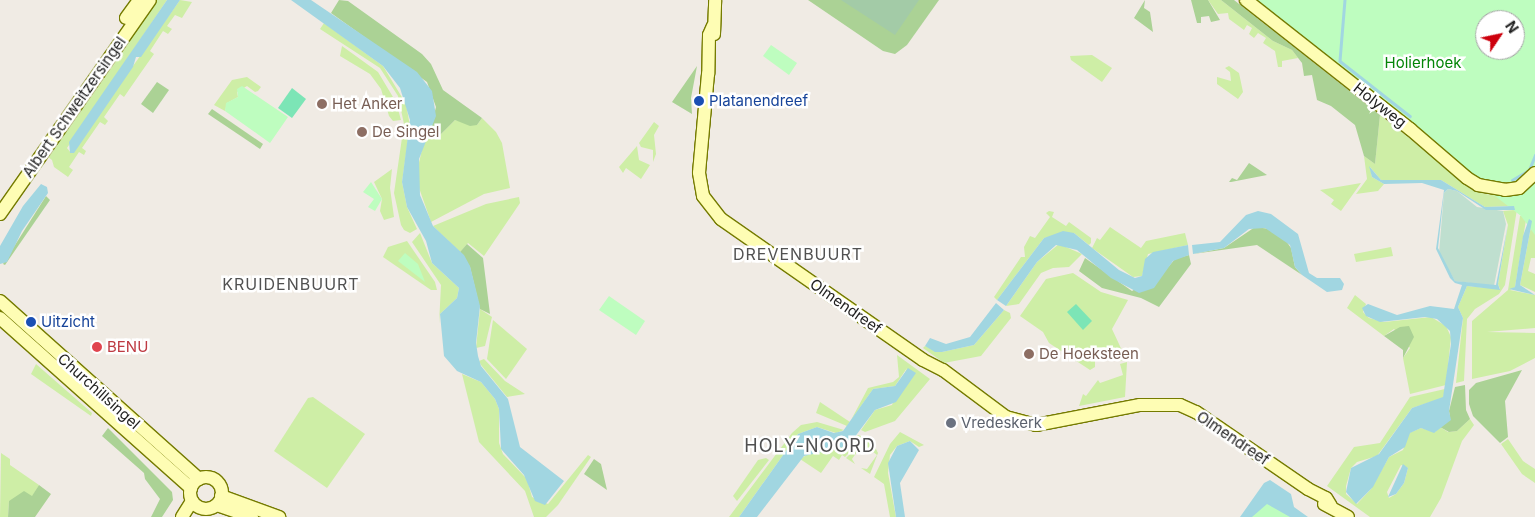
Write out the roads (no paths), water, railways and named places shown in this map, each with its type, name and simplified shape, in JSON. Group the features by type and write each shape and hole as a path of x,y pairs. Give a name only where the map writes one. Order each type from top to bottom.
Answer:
{"street":[{"name":"Albert Schweitzersingel","path":"0,199 139,0"},
{"name":"Albert Schweitzersingel","path":"0,214 150,0"},
{"name":"Olmendreef","path":"715,0 713,26 708,35 708,74 699,173 703,196 713,212 923,360 935,372 958,384 1015,421 1036,425 1062,422 1077,423 1151,406 1180,405 1196,412 1308,489 1316,499 1348,517"},
{"name":"Holyweg","path":"1246,0 1410,129 1467,178 1490,188 1519,188 1535,173"},
{"name":"Churchillsingel","path":"0,301 195,483"},
{"name":"Churchillsingel","path":"0,318 195,483"},
{"path":"182,517 192,501 195,483 215,481 219,500"},
{"path":"192,501 200,513 219,500"},
{"path":"219,500 252,517"},
{"path":"219,500 279,517"}],"water":[{"path":"167,0 180,0 141,57 136,57 133,67 74,153 70,153 69,142"},
{"path":"291,0 311,0 417,72 432,91 436,116 419,159 420,195 433,226 464,255 470,266 480,306 476,343 478,356 481,366 508,399 520,447 564,481 545,505 535,501 524,475 501,449 499,409 495,399 481,382 457,371 444,356 440,314 457,298 459,288 432,263 426,241 407,207 402,182 410,120 400,88 383,66"},
{"path":"1369,166 1381,180 1441,180 1485,207 1514,206 1515,210 1486,210 1457,191 1448,189 1444,193 1438,248 1455,281 1496,285 1508,224 1498,284 1500,290 1467,286 1458,307 1463,318 1449,411 1451,420 1434,433 1421,428 1410,433 1405,447 1389,457 1373,487 1356,504 1346,492 1351,468 1379,454 1412,408 1443,397 1451,344 1450,331 1437,319 1425,317 1380,322 1366,316 1362,308 1368,304 1397,315 1430,306 1454,309 1462,285 1455,283 1450,278 1436,249 1444,190 1422,183 1384,184 1372,177"},
{"path":"41,184 47,187 48,193 22,231 7,262 0,264 0,246 23,206"},
{"path":"1258,211 1271,214 1298,234 1309,273 1317,278 1340,278 1344,284 1342,290 1327,292 1302,275 1295,267 1290,245 1265,228 1249,229 1224,248 1193,254 1192,245 1220,242 1246,215"},
{"path":"1529,219 1532,221 1520,285 1535,295 1509,289 1515,287 1523,236"},
{"path":"1063,231 1074,233 1119,270 1135,278 1142,276 1145,259 1153,252 1188,245 1189,255 1173,261 1154,288 1139,293 1111,278 1077,250 1056,245 1037,262 1006,306 997,300 1044,238"},
{"path":"996,303 1004,310 974,345 942,352 935,352 925,346 930,338 946,344 970,337"},
{"path":"908,368 916,373 896,402 875,410 848,446 804,456 757,517 739,517 798,434 817,427 834,433 843,431 873,389 895,386"},
{"path":"910,441 919,450 900,483 905,517 896,517 888,463 897,446"},
{"path":"1403,464 1408,468 1404,483 1396,494 1388,497"},
{"path":"1270,480 1291,494 1294,507 1308,517 1290,517 1267,504 1252,517 1240,517 1264,483"}],"waterway":[{"path":"1345,0 1340,61 1410,116"},
{"path":"1512,180 1529,170 1535,155"}],"place":[{"name":"Platanendreef","path":"699,101"},
{"name":"Het Anker","path":"322,104"},
{"name":"De Singel","path":"362,132"},
{"name":"Uitzicht","path":"31,322"},
{"name":"BENU","path":"97,347"},
{"name":"De Hoeksteen","path":"1029,354"},
{"name":"Vredeskerk","path":"951,423"}],"district":[{"name":"DREVENBUURT","path":"798,254"},
{"name":"KRUIDENBUURT","path":"291,284"},
{"name":"HOLY-NOORD","path":"810,446"}],"park label":[{"name":"Holierhoek","path":"1423,63"}]}
